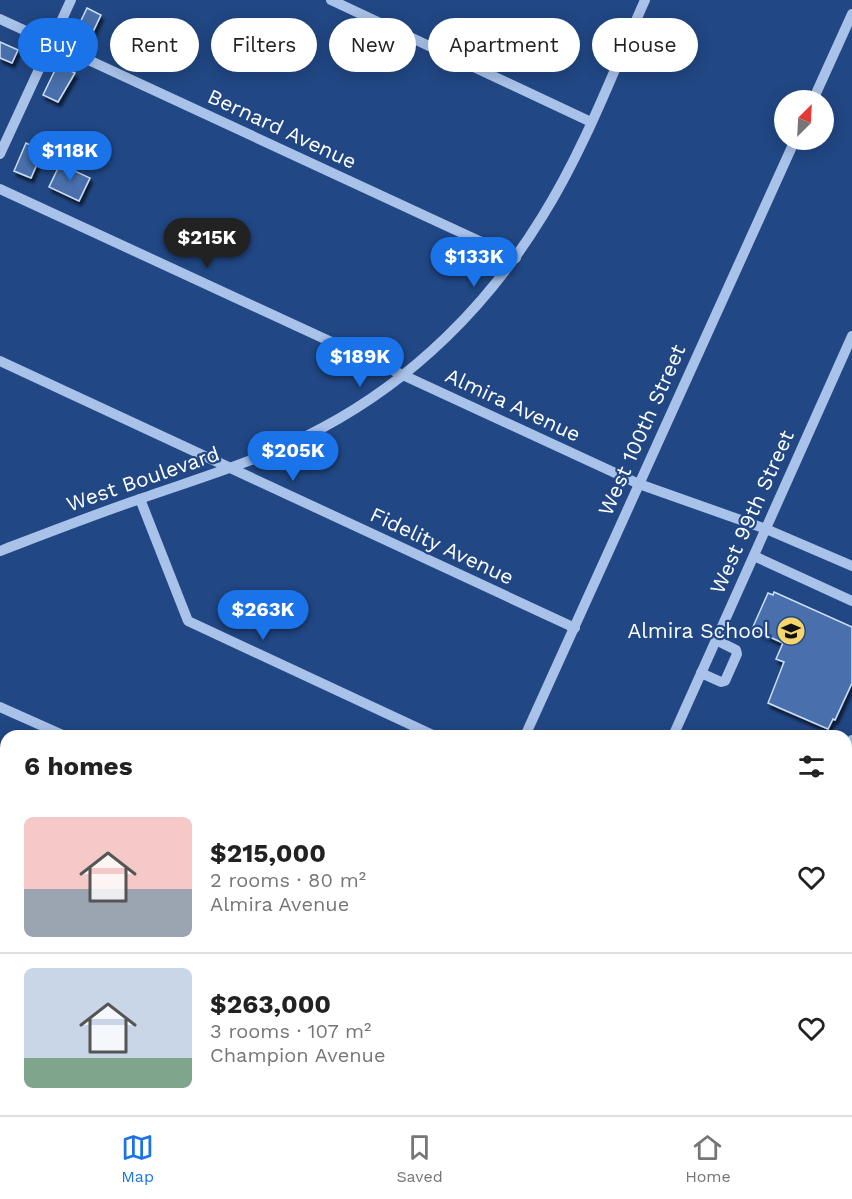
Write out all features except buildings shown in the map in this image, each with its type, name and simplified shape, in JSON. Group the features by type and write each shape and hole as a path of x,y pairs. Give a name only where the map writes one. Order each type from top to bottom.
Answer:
{"street":[{"path":"63,18 71,0"},
{"path":"331,0 591,122"},
{"name":"West Boulevard","path":"0,551 231,468 322,428 401,375 452,334 516,258 567,173 645,0"},
{"path":"818,90 852,14"},
{"name":"Bernard Avenue","path":"0,19 18,27"},
{"name":"Bernard Avenue","path":"98,65 516,258"},
{"path":"0,154 3,139 36,72"},
{"name":"West 100th Street","path":"528,730 790,150"},
{"name":"Almira Avenue","path":"0,189 639,484 766,529 852,566"},
{"name":"West 99th Street","path":"676,730 852,336"},
{"name":"Fidelity Avenue","path":"0,361 575,628"},
{"path":"140,499 188,621 422,730"},
{"path":"754,556 852,601"},
{"path":"701,673 721,682 725,681 737,654 736,650 716,640"},
{"path":"0,706 52,730"}],"place":[{"name":"Almira School","path":"791,631"}]}
